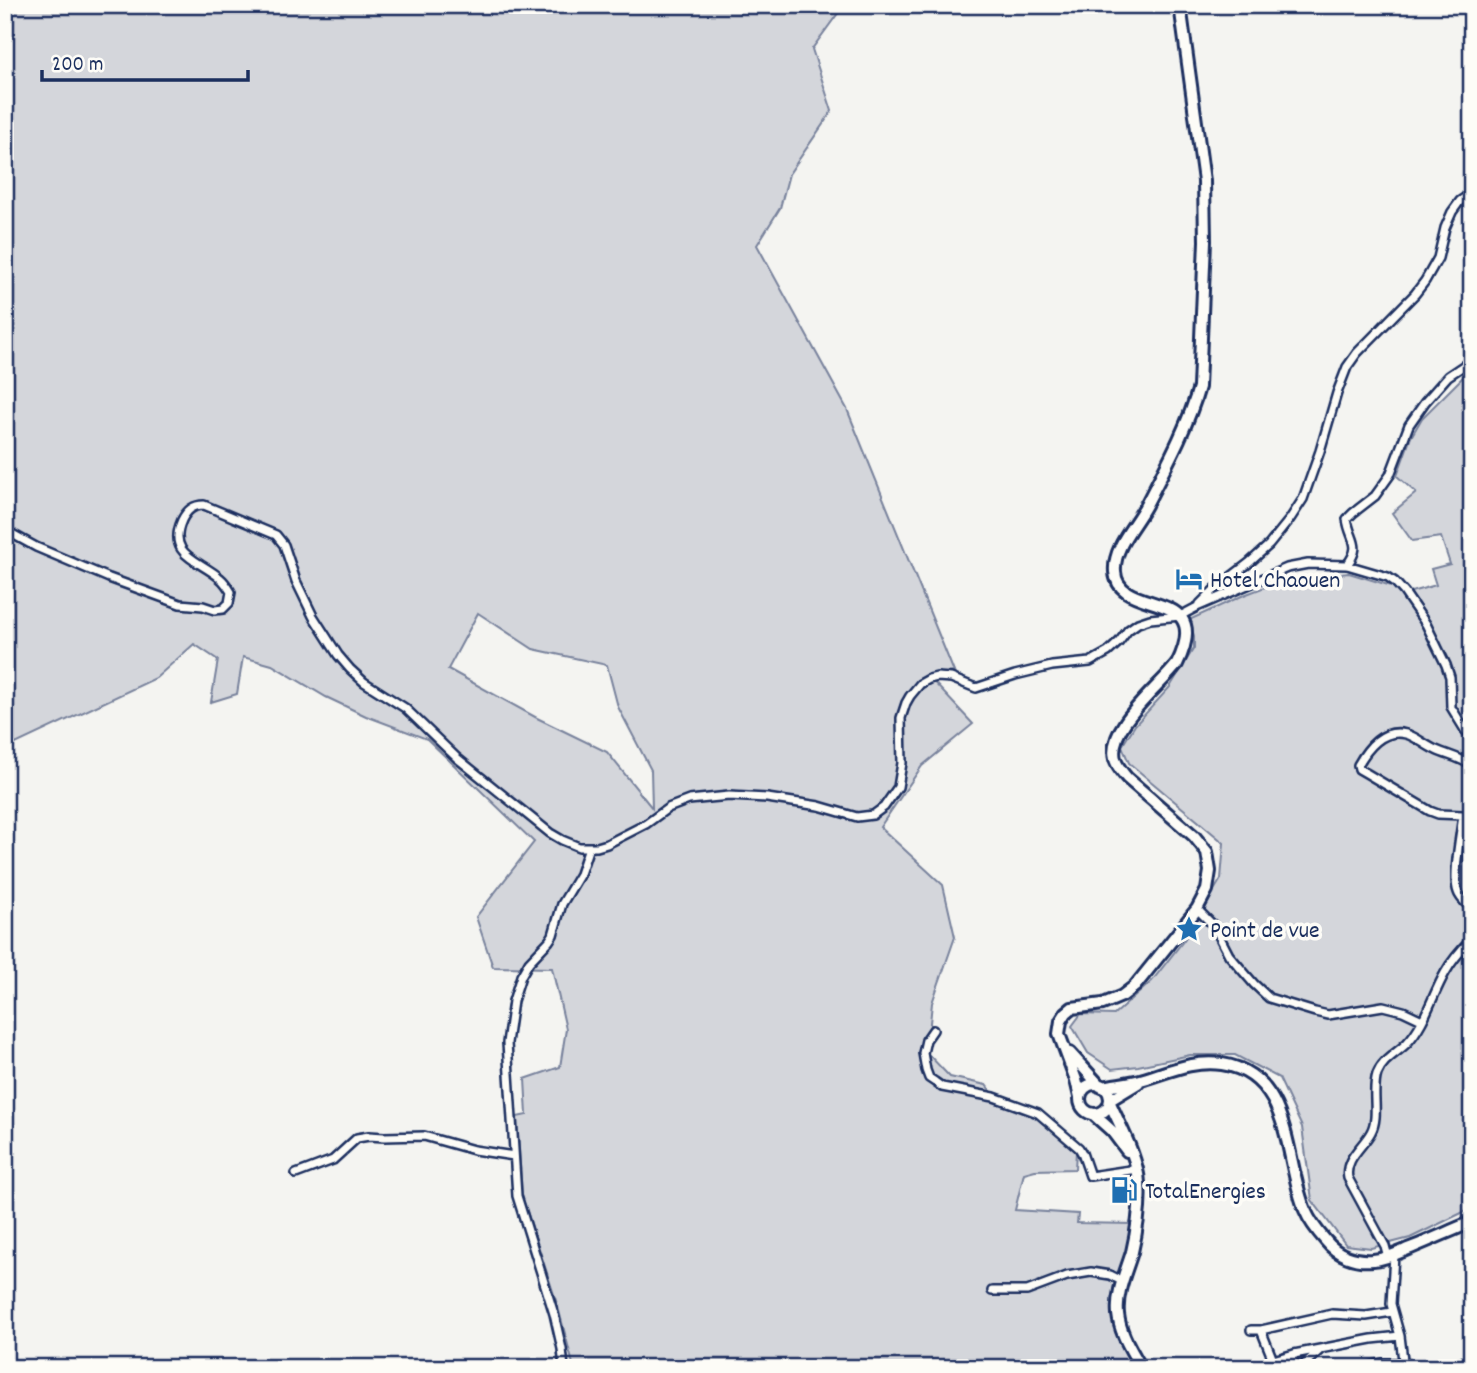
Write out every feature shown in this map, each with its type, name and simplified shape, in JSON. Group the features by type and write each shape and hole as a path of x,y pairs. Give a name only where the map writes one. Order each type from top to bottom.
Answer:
{"main road":[{"path":"1135,1163 1112,1131 1093,1114 1084,1110 1059,1027 1066,1013 1072,1008 1102,1004 1122,996 1135,986 1197,909 1210,881 1207,852 1194,836 1127,778 1115,759 1114,747 1124,723 1177,664 1182,654 1185,634 1181,616 1164,606 1124,591 1115,572 1118,551 1157,484 1199,387 1205,240 1204,181 1180,5"},
{"path":"1064,1046 1107,1090 1135,1163 1139,1182 1138,1211 1135,1235 1122,1281 1118,1313 1120,1325 1141,1368"},
{"path":"1080,1097 1087,1087 1092,1085 1144,1079 1184,1066 1209,1063 1231,1066 1254,1078 1272,1097 1281,1116 1306,1211 1315,1229 1341,1254 1364,1261 1391,1256 1472,1222"},
{"path":"1093,1114 1103,1112 1110,1101 1144,1079"}],"street":[{"path":"1199,606 1215,589 1269,545 1290,519 1303,499 1336,393 1347,367 1425,281 1438,258 1451,212 1460,201 1472,193"},
{"path":"1347,565 1355,554 1348,519 1375,496 1390,475 1409,425 1425,402 1448,376 1472,359"},
{"path":"5,530 36,547 142,592 180,604 215,610 223,609 229,603 231,592 220,577 183,554 177,539 188,510 204,505 276,535 284,545 296,581 313,616 350,669 364,682 405,708 457,758 551,833 572,844 589,847 607,844 646,824 668,808 689,800 729,796 767,798 819,806 857,817 873,815 884,807 898,787 902,763 901,718 905,703 920,684 933,677 942,677 976,688 984,687 1015,674 1090,662 1108,652 1128,629 1138,623 1181,616 1287,569 1308,564 1347,565 1395,582 1426,624 1450,677 1451,707 1472,737"},
{"path":"1472,766 1456,756 1398,733 1374,742 1358,765 1366,774 1434,813 1472,818"},
{"path":"1463,815 1456,885 1461,899 1472,909"},
{"path":"564,1368 554,1314 519,1204 507,1044 513,1001 524,969 553,935 562,904 580,874 589,847"},
{"path":"1197,909 1214,926 1229,955 1269,998 1328,1014 1383,1006 1422,1020"},
{"path":"1359,1368 1382,1363 1404,1365 1400,1336 1392,1311 1391,1256 1348,1178 1347,1169 1374,1126 1377,1074 1386,1060 1408,1042 1422,1020 1446,970 1472,939"},
{"path":"933,1030 924,1045 924,1062 929,1077 942,1087 994,1097 1038,1113 1079,1148 1090,1176 1135,1163"},
{"path":"296,1174 332,1160 357,1138 369,1136 424,1136 474,1150 514,1156"},
{"path":"992,1291 1027,1291 1067,1276 1091,1272 1110,1275 1122,1281"},
{"path":"1251,1330 1332,1314 1366,1317 1392,1311"},
{"path":"1261,1330 1273,1360"},
{"path":"1259,1368 1273,1360 1294,1354 1400,1336"},
{"path":"1300,1368 1319,1350"},
{"path":"1291,1368 1294,1354"},
{"path":"1446,1368 1472,1359"}],"shaded area":[{"path":"5,5 844,5 812,49 832,111 789,174 780,208 757,245 847,409 954,672 928,676 973,724 922,766 880,827 943,885 955,937 932,1003 927,1053 950,1077 986,1085 1002,1105 1039,1115 1076,1151 1075,1169 1035,1170 1024,1173 1015,1210 1078,1214 1077,1223 1135,1224 1111,1315 1125,1353 1134,1368 574,1368 558,1307 522,1196 517,1117 527,1115 525,1079 560,1067 566,1029 552,968 493,967 476,917 534,842 427,739 366,716 326,697 272,665 243,657 237,694 211,702 218,660 194,644 156,678 5,749","holes":["478,613 533,649 607,665 618,707 651,770 652,808 607,752 537,718 448,669"]},
{"path":"1472,368 1472,1208 1410,1238 1371,1248 1346,1245 1312,1200 1302,1127 1279,1078 1235,1055 1190,1055 1112,1069 1088,1053 1072,1026 1081,1014 1114,1015 1152,981 1184,940 1221,879 1224,843 1129,763 1122,746 1135,725 1170,687 1194,648 1194,636 1189,620 1286,579 1349,573 1411,592 1436,585 1431,569 1450,564 1441,537 1412,541 1392,513 1416,493 1397,476 1411,437 1422,418"}],"place":[{"name":"Hotel Chaouen","path":"1189,579"},
{"name":"Point de vue","path":"1189,929"},
{"name":"TotalEnergies","path":"1124,1190"}]}
